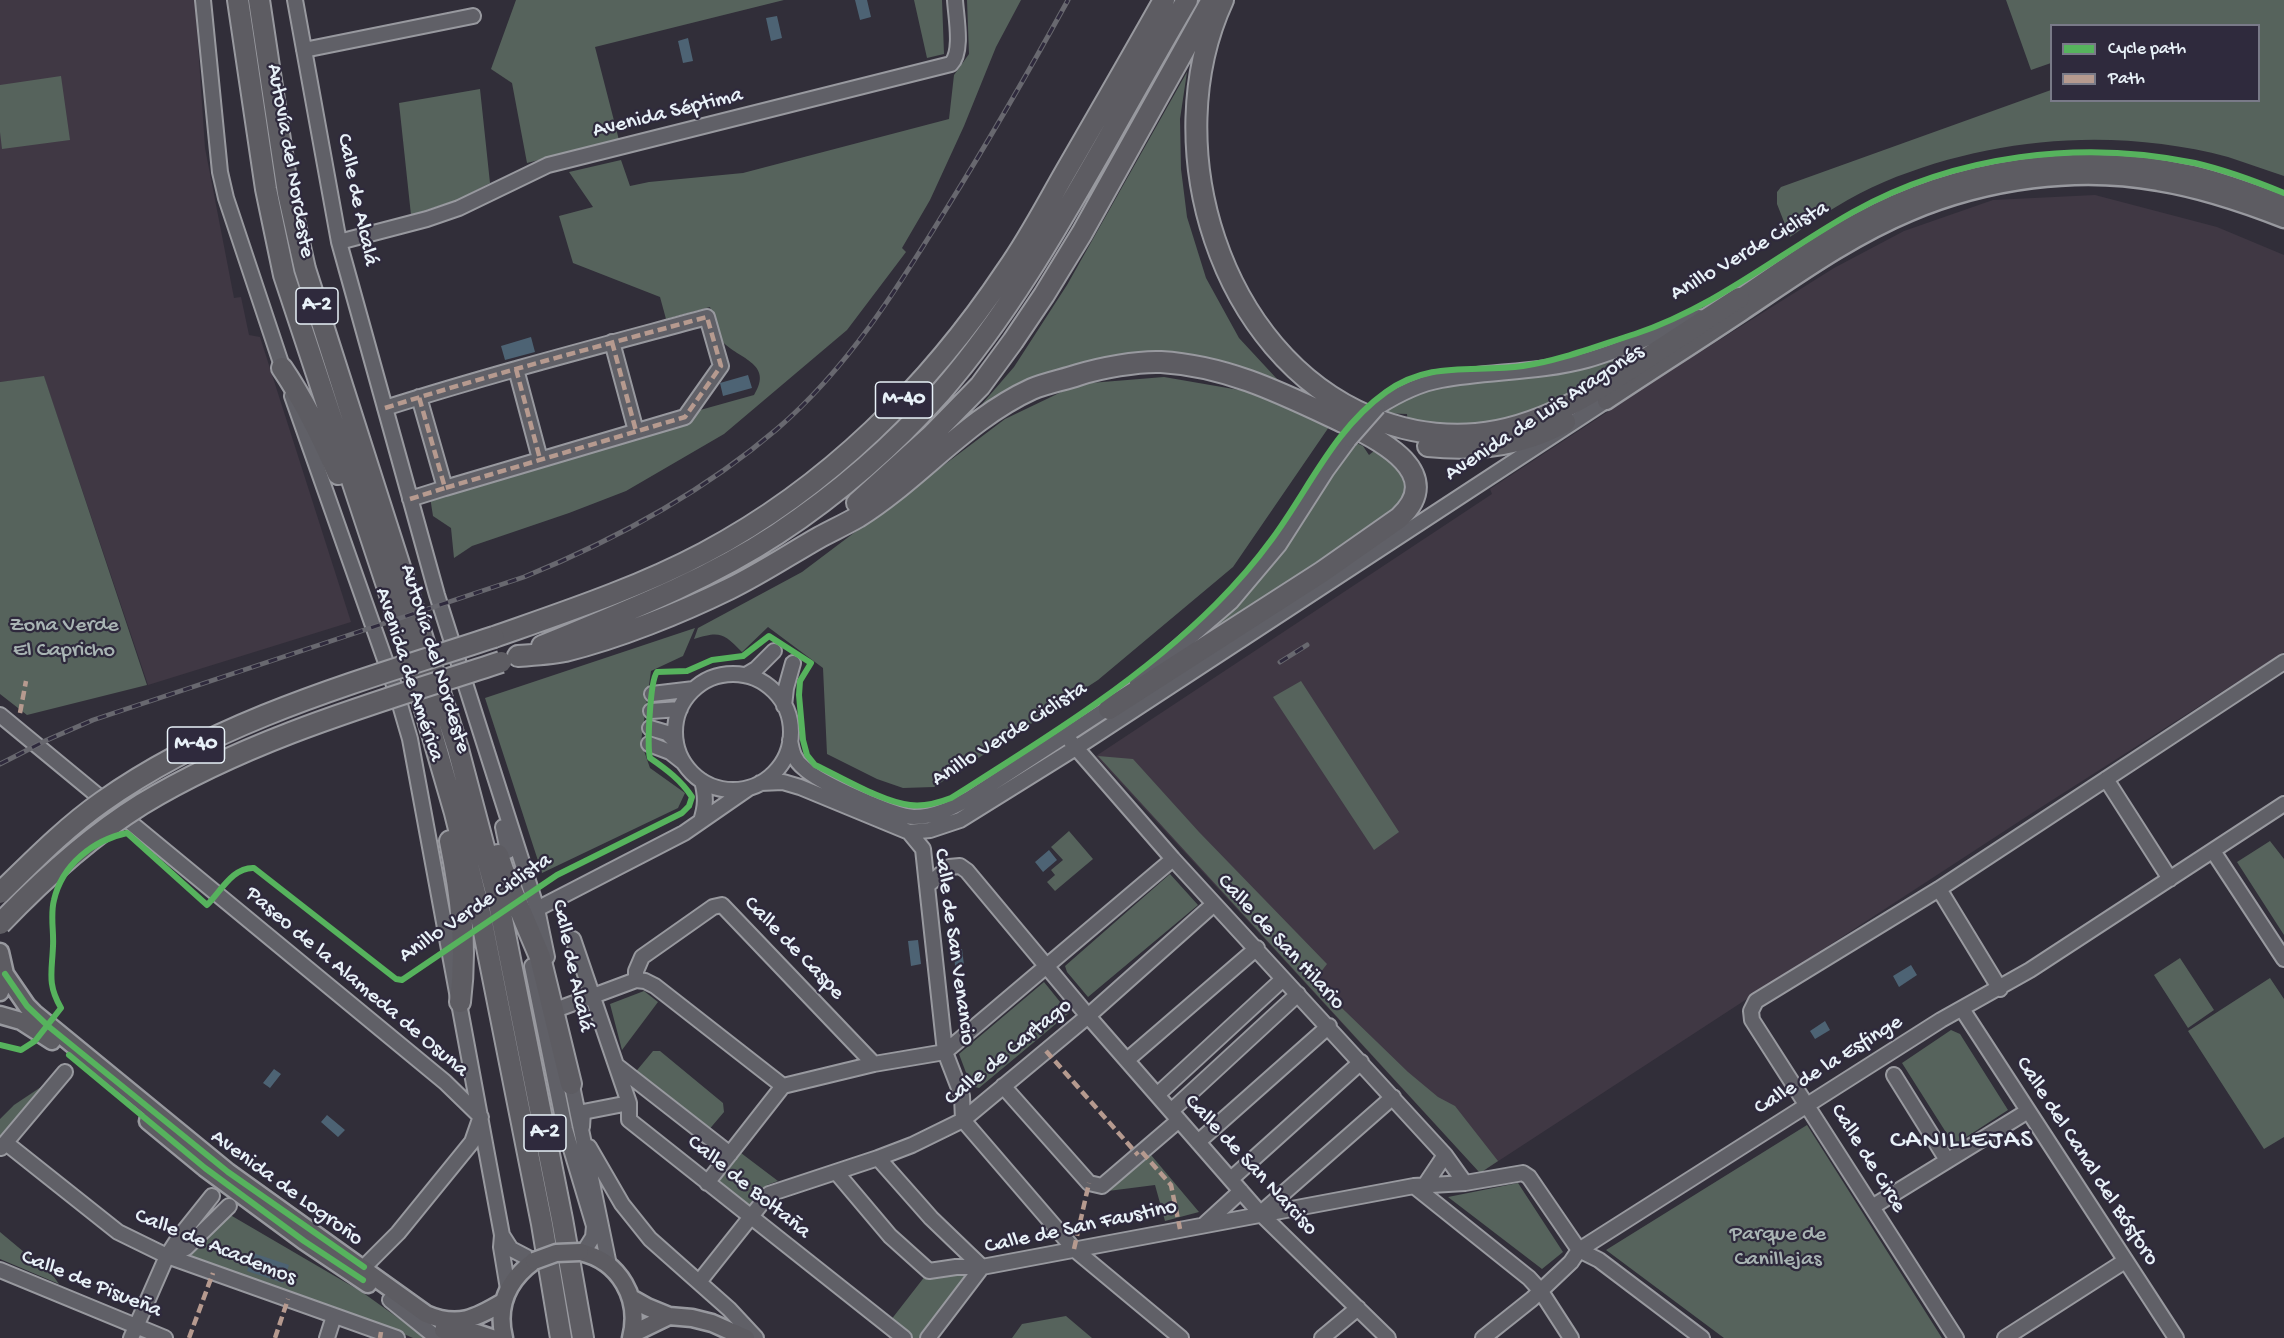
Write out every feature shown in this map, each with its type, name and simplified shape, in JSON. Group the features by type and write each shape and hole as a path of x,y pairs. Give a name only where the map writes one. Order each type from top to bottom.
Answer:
{"highway":[{"name":"Autovía del Nordeste","path":"238,0 266,189 284,275 406,644 454,813 486,939 540,1213 561,1338"},
{"name":"Autovía del Nordeste","path":"259,0 288,193 306,269 458,749 502,920 562,1219 583,1338"},
{"name":"M-40","path":"0,893 51,844 100,804 205,741 280,709 494,637 620,591 705,553 767,516 855,447 900,403 946,352 1008,269 1164,0"},
{"name":"M-40","path":"0,924 38,884 67,860 114,823 172,787 288,734 509,659 670,592 743,555 814,508 867,464 915,419 941,392 974,350 1061,222 1187,0"},
{"path":"820,537 931,436 980,386 1013,341 1082,233 1212,0"},
{"path":"1223,0 1209,42 1196,115 1197,162 1204,203 1217,249 1235,288 1261,328 1309,380 1346,406 1388,424 1413,431 1448,435 1476,434 1537,421 1574,404 1739,298"},
{"path":"509,659 564,651 652,621 728,590 858,517 941,450 997,409 1033,389 1098,369 1160,362 1228,372 1275,389 1372,436 1396,452 1408,464 1415,481 1413,501 1409,509 1399,518 1322,572 1109,709"},
{"path":"282,368 319,430 342,484 367,526"},
{"path":"1372,436 1449,448 1501,446 1542,433 1606,401"},
{"path":"458,749 488,820 503,870 540,957 571,1084"},
{"path":"0,939 72,867 172,787"},
{"path":"454,813 449,833 463,925 464,967 460,1002"}],"main road":[{"path":"1739,298 1858,221 1905,199 1949,184 2003,170 2045,164 2121,163 2194,174 2284,204"},
{"name":"Avenida de Luis Aragonés","path":"1606,401 1778,287 1864,235 1909,213 1952,197 2006,184 2046,178 2121,178 2157,181 2192,189 2251,206 2284,219"},
{"path":"0,952 5,974 0,992"},
{"name":"Avenida de Logroño","path":"5,974 27,1006 48,1026 228,1172 363,1274 390,1300 429,1326 442,1330 477,1333 492,1338"},
{"name":"Avenida de Logroño","path":"0,1015 14,1018 42,1032 205,1168 304,1241 363,1274 426,1314 459,1321 475,1317 505,1295"},
{"path":"504,1338 502,1316 505,1295 519,1274 534,1261 556,1253 582,1252 609,1265 622,1279 631,1298 634,1322 632,1336"},
{"path":"631,1298 669,1316 712,1323 746,1338"},
{"path":"632,1336 669,1316"}],"street":[{"name":"Avenida de América","path":"202,0 220,172 226,198 282,368 396,691 410,739 502,1235 505,1295"},
{"name":"Calle de Alcalá","path":"295,0 339,242 410,499 471,703 537,909 609,1265"},
{"name":"Avenida Séptima","path":"339,242 428,219 459,208 548,165 951,64 958,47 955,0"},
{"path":"304,50 473,16"},
{"name":"Avenida de Luis Aragonés","path":"909,832 930,830 960,820 1109,709 1231,602 1279,545 1349,440 1378,407 1395,396 1416,386 1440,380 1521,371 1586,360 1679,325 1739,298"},
{"path":"385,408 707,316 721,366 684,417 410,499"},
{"path":"612,342 636,431"},
{"path":"516,369 540,459"},
{"path":"419,397 444,488"},
{"name":"Avenida de Luis Aragonés","path":"790,740 793,755 804,769 821,780 896,814 913,817 948,810 1069,741 1606,401"},
{"path":"746,675 756,669 774,651"},
{"path":"2000,989 1939,889 2284,662"},
{"path":"784,706 793,663"},
{"path":"537,909 684,833 780,765 790,740 790,722 784,706 768,686 746,675 718,676 705,681 694,689 680,709 675,730 676,742 685,764"},
{"path":"652,694 694,689"},
{"name":"Calle de Alcalá","path":"471,703 508,851"},
{"path":"651,711 680,709"},
{"name":"Paseo de la Alameda de Osuna","path":"0,715 428,1068 481,1117"},
{"path":"650,728 667,733 676,742"},
{"name":"Calle de San Hilario","path":"1069,741 1173,859 1329,1026 1445,1155 1465,1183"},
{"path":"649,744 670,752 702,781 726,789 783,782 909,832"},
{"path":"2106,778 2170,879"},
{"path":"701,821 706,797 702,781"},
{"name":"Calle de la Esfinge","path":"1483,1338 1532,1299 1571,1262 1579,1251 1807,1104 1962,1009 2000,989 2284,804"},
{"name":"Calle de San Venancio","path":"909,832 923,849 945,1052 962,1096 963,1120"},
{"path":"2213,851 2284,959"},
{"path":"707,1183 783,1086 874,1064 945,1052 1173,859"},
{"name":"Calle de San Narciso","path":"928,885 949,867 960,866 967,871 1088,1016 1260,1214 1388,1338"},
{"name":"Calle de Circe","path":"1939,889 1756,1001 1751,1011 1752,1020 1956,1338"},
{"name":"Calle de Cartago","path":"699,1282 768,1194 878,1158 912,1145 963,1120 1088,1016 1214,904"},
{"name":"Calle de Caspe","path":"636,980 636,971 642,957 713,907 722,905 874,1064"},
{"path":"573,939 629,1103 583,1112 583,1133"},
{"path":"1126,1060 1257,948"},
{"name":"Calle de Alcalá","path":"532,966 565,1129 594,1226 593,1237 582,1252"},
{"path":"1157,1095 1283,979"},
{"path":"558,1009 636,980 645,981 655,986 783,1086"},
{"path":"1003,1086 1089,1183 1102,1186 1299,994"},
{"name":"Calle del Canal del Bósforo","path":"1962,1009 2176,1338"},
{"path":"1198,1142 1329,1026"},
{"path":"1230,1179 1361,1062"},
{"path":"616,1065 730,1154"},
{"path":"3,1146 65,1072"},
{"name":"Calle de la Esfinge","path":"1894,1075 1947,1160"},
{"path":"1260,1214 1393,1097"},
{"name":"Calle de Boltaña","path":"629,1103 629,1120 904,1338"},
{"path":"1872,1207 2028,1111"},
{"path":"363,1274 472,1142 481,1117"},
{"path":"963,1120 1074,1249 1181,1338"},
{"name":"Calle de Alcalá","path":"583,1133 622,1204 637,1224 650,1239 699,1282 756,1338"},
{"name":"Calle de Academos","path":"3,1146 118,1232 167,1256 397,1338"},
{"path":"1445,1155 1419,1186 1529,1278 1540,1290 1571,1338"},
{"path":"878,1158 931,1218 982,1267"},
{"path":"836,1172 890,1236 929,1271 956,1267 982,1267"},
{"name":"Calle de San Faustino","path":"928,1338 982,1267 1419,1186 1465,1183 1523,1173 1529,1177 1579,1251"},
{"name":"Calle de San Faustino","path":"1205,1224 1241,1191"},
{"path":"133,1333 167,1256 212,1196"},
{"path":"167,1256 186,1248 229,1206"},
{"path":"502,1235 511,1249 534,1261"},
{"path":"1579,1251 1599,1260 1691,1336"},
{"path":"2006,1338 2125,1261"},
{"name":"Calle de Pisueña","path":"0,1270 133,1333 165,1338"},
{"name":"Avenida de Logroño","path":"390,1300 437,1338"},
{"path":"1322,1338 1358,1308"},
{"path":"327,1338 334,1316"}],"shaded area":[{"path":"0,0 195,0 205,148 234,298 241,297 249,335 260,337 351,622 148,685 44,377 0,382"},
{"path":"2095,195 2217,227 2284,255 2284,652 2029,815 1480,1173 1096,756 1492,494 1490,489 1673,369 1834,268 1904,231 1993,200"}],"green space":[{"path":"516,0 784,0 595,47 619,140 527,163 512,83 491,69"},
{"path":"914,0 942,0 944,54 927,58"},
{"path":"967,0 1021,0 996,47 964,126 930,200 902,248 906,252 847,330 724,434 626,491 472,546 454,558 451,528 433,516 430,497 693,412 754,395 759,384 760,375 757,368 720,339 710,307 666,319 660,297 573,263 559,216 593,207 569,172 621,160 630,186 649,182 743,173 949,119 954,75 969,54"},
{"path":"2006,0 2284,0 2284,176 2228,157 2141,142 2054,141 2010,146 1925,167 1884,182 1836,207 1790,237 1777,204 1777,192 1781,187 2050,90 2050,102 2260,102 2260,24 2050,24 2050,63 2031,70"},
{"path":"1187,72 1180,119 1181,169 1187,217 1206,278 1239,338 1290,393 1228,364 1169,355 1077,365 1034,378 976,411 1014,367 1067,285"},
{"path":"61,76 70,140 2,149 0,85"},
{"path":"480,89 490,183 457,200 411,215 399,103"},
{"path":"1668,335 1567,400 1490,427 1408,425 1407,414 1379,413 1429,385 1511,378"},
{"name":"Zona Verde El Capricho","path":"44,376 147,685 27,715 0,694 0,382"},
{"path":"1164,377 1245,391 1331,424 1233,567 1098,680 934,787 903,788 877,779 827,754 823,668 768,627 742,652 721,635 694,639 698,628 802,572 1005,419 1078,384"},
{"path":"1352,441 1363,446 1369,455 1374,451 1387,456 1407,477 1403,508 1177,655 1207,629"},
{"path":"695,628 683,656 651,671 641,742 650,768 685,793 678,808 542,873 485,698"},
{"path":"1301,681 1399,832 1374,850 1273,697"},
{"path":"1098,756 1133,759 1199,832 1327,964 1314,981 1408,1072 1438,1097 1455,1106 1498,1161 1480,1173"},
{"path":"1069,831 1093,859 1055,891 1047,882 1055,875 1051,870 1063,860 1051,847"},
{"path":"2270,841 2284,859 2284,935 2237,862"},
{"path":"1170,874 1198,905 1088,997 1067,972 1065,966"},
{"path":"2180,958 2214,1010 2188,1028 2154,975"},
{"path":"2270,978 2284,999 2284,1137 2264,1149 2188,1031"},
{"path":"1044,982 1069,1013 979,1088 971,1086 959,1054"},
{"path":"644,991 658,1002 622,1050 610,1004"},
{"path":"1951,1030 1960,1034 2008,1110 1954,1145 1902,1063"},
{"path":"653,1051 660,1051 723,1103 724,1112 707,1132 633,1075"},
{"path":"47,1083 0,1139 0,1119 14,1105"},
{"name":"Parque de Canillejas","path":"1807,1125 1942,1338 1724,1338 1606,1250"},
{"path":"741,1153 778,1181 767,1185 751,1207 721,1186 720,1180"},
{"path":"1151,1155 1199,1212 1165,1221 1155,1185 1108,1191"},
{"path":"1518,1183 1563,1252 1542,1269 1448,1197"},
{"path":"225,1216 232,1216 362,1292 426,1338 413,1338 371,1320 192,1256 192,1249"},
{"path":"0,1232 54,1277 59,1284 0,1259"},
{"path":"982,1267 928,1338 904,1338 887,1325 929,1271"},
{"path":"1066,1316 1092,1338 1012,1338 1022,1324"}],"water":[{"path":"855,0 867,0 871,17 860,20"},
{"path":"777,16 782,38 771,41 766,18"},
{"path":"688,38 693,61 683,63 678,41"},
{"path":"531,337 535,352 505,360 501,346"},
{"path":"748,375 752,388 723,396 720,383"},
{"path":"1049,850 1057,860 1043,872 1035,862"},
{"path":"918,940 921,964 911,966 908,941"},
{"path":"962,949 964,965 955,966 954,950"},
{"path":"1911,965 1917,975 1899,987 1893,976"},
{"path":"1825,1021 1830,1030 1815,1039 1810,1031"},
{"path":"274,1069 281,1074 270,1088 263,1083"},
{"path":"327,1115 345,1130 338,1137 321,1122"},
{"path":"253,1253 289,1265 283,1283 247,1271"}],"railway":[{"path":"0,764 93,720 524,577 624,531 719,474 777,429 803,405 849,354 870,326 961,185 1068,0"},
{"path":"1280,662 1307,645"}],"marked path":[{"path":"385,408 425,396 506,372 707,317 721,366 685,417 445,488 419,397"},
{"path":"612,342 636,431"},
{"path":"516,369 540,459"},
{"path":"410,499 445,488"},
{"path":"20,713 26,681"},
{"path":"1046,1051 1138,1155"},
{"path":"1142,1152 1171,1185 1180,1229"},
{"path":"1074,1249 1089,1183"},
{"path":"189,1338 213,1273"},
{"path":"275,1338 288,1299"},
{"path":"380,1338 381,1332"}],"cycle path":[{"name":"Anillo Verde Ciclista","path":"0,1045 21,1050 35,1041 61,1008 51,978 52,911 58,887 72,865 81,856 114,836 127,833 207,905 240,871 254,868 396,979 402,980 557,875 682,813 689,806 692,797 688,791 673,775 650,758 650,714 657,672 687,671 712,660 743,656 769,636 811,663 800,681 799,695 803,740 807,755 815,765 887,799 910,805 931,804 951,798 1089,708 1155,659 1186,632 1223,597 1259,556 1323,461 1351,424 1386,392 1403,382 1419,375 1436,372 1537,364 1565,357 1665,323 1720,294 1853,212 1933,177 1976,165 2020,157 2064,153 2152,156 2217,169 2284,193"},
{"path":"5,974 27,1006 48,1026 228,1172 364,1267"},
{"path":"69,1055 205,1168 304,1241 363,1280"}],"district":[{"name":"CANILLEJAS","path":"1962,1142"}]}
